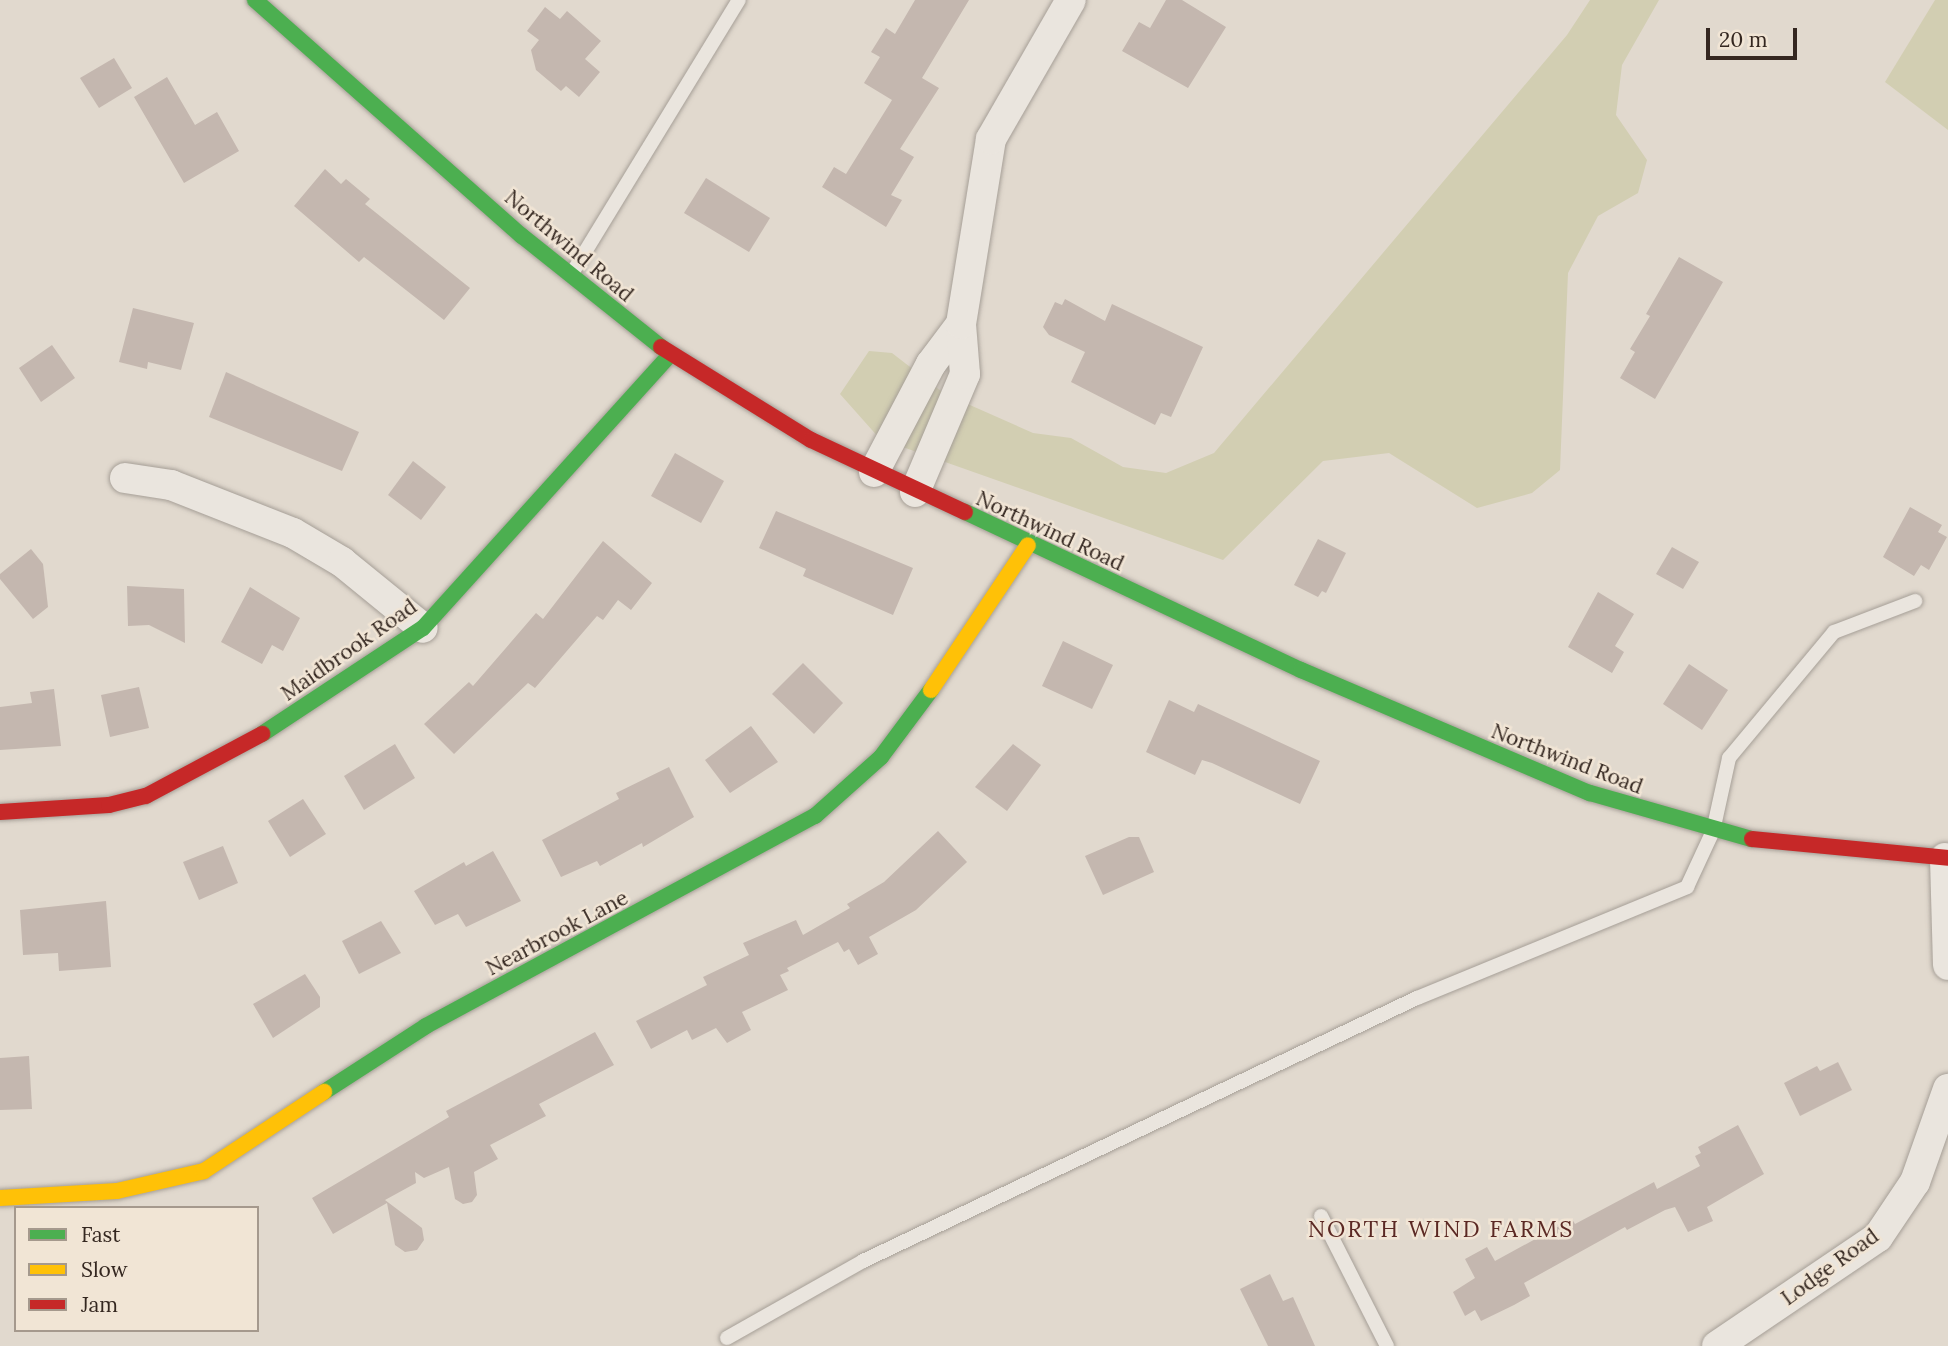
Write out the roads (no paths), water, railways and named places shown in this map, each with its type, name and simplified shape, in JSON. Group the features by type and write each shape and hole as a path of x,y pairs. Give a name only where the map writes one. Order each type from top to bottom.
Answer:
{"street":[{"name":"Northwind Road","path":"255,0 570,276 670,355 758,411 874,472 1028,545 1472,745 1590,793 1713,831 1795,846 1946,858"},
{"path":"915,492 965,374 961,324 991,139 1071,0"},
{"path":"874,472 931,364 961,324"},
{"name":"Maidbrook Road","path":"0,812 109,804 146,796 233,753 423,628 670,355"},
{"path":"125,478 170,485 293,533 342,562 423,628"},
{"name":"Nearbrook Lane","path":"0,1198 117,1191 204,1171 426,1026 815,816 881,757 908,725 1028,545"},
{"path":"1946,858 1948,965"},
{"name":"Lodge Road","path":"1717,1346 1878,1237 1915,1182 1948,1089"}],"lane":[{"path":"570,276 739,0"},
{"path":"727,1338 863,1261 1417,998 1687,887 1713,831 1729,758 1834,632 1915,601"},
{"path":"1321,1216 1387,1346"}],"district":[{"name":"NORTH WIND FARMS","path":"1441,1229"}]}
